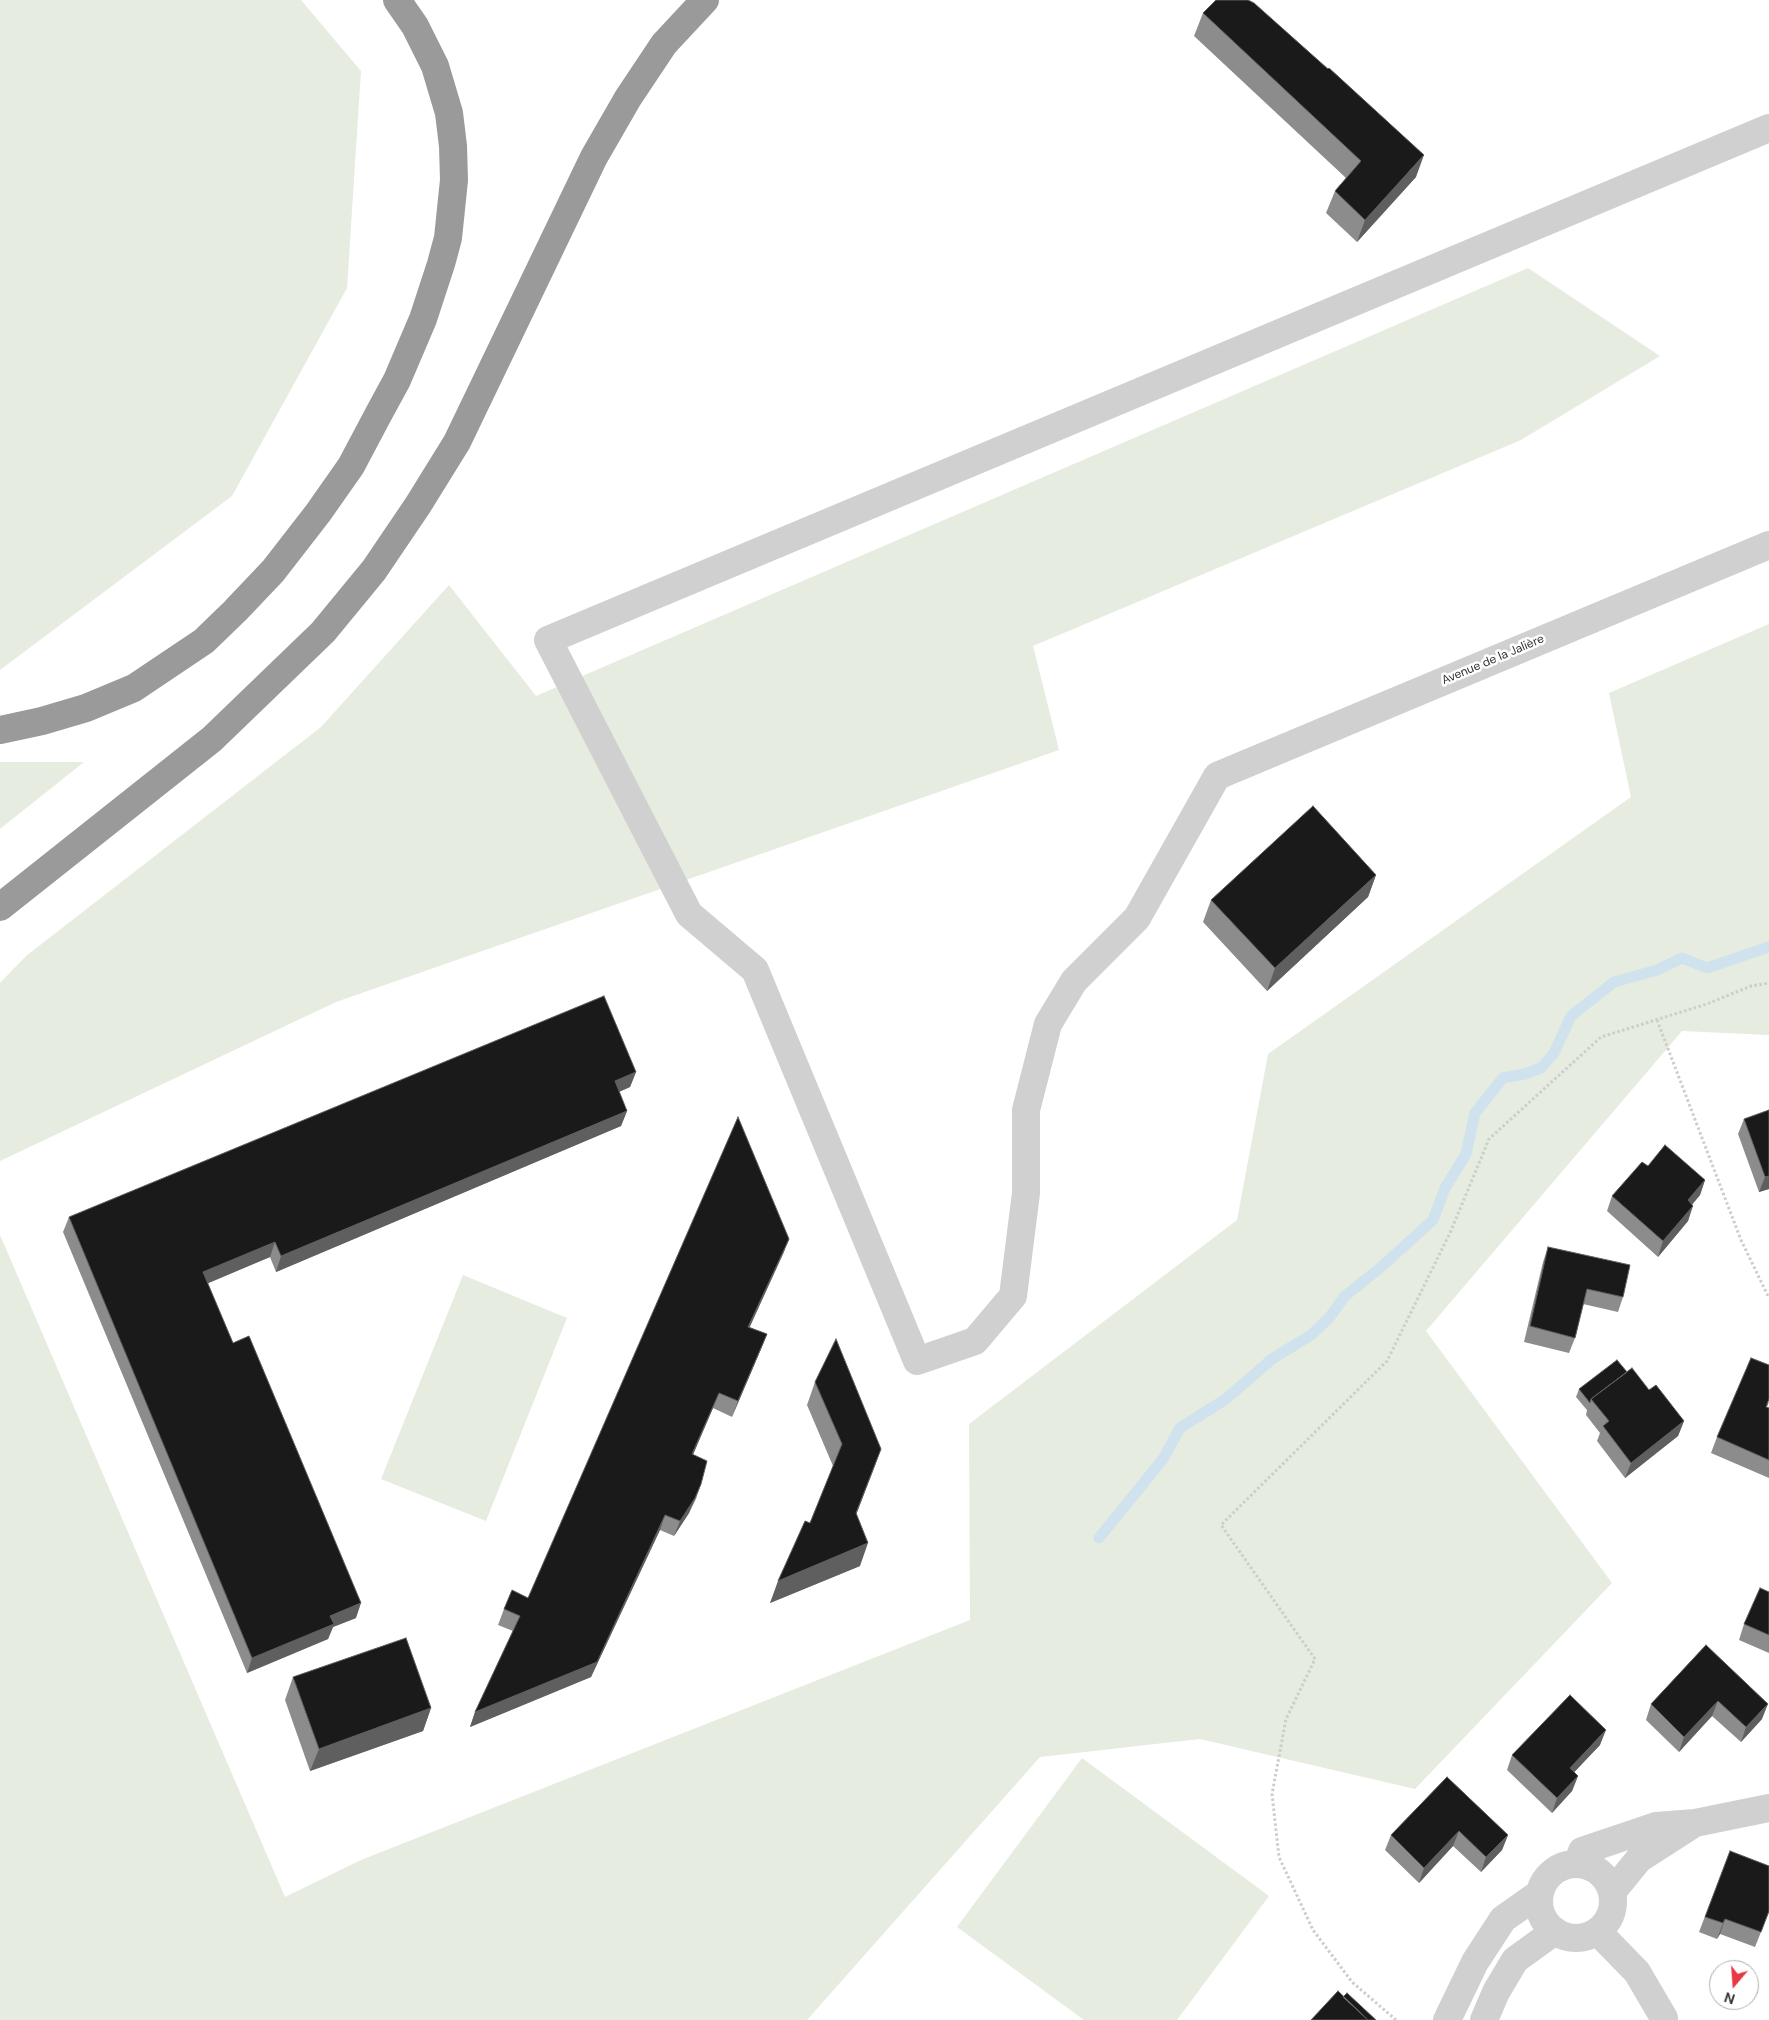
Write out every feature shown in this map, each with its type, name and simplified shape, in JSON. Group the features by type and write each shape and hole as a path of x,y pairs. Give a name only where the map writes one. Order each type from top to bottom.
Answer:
{"highway":[{"path":"0,730 42,721 86,708 134,688 204,641 273,571 318,513 351,466 397,380 423,319 448,238 454,180 454,146 450,113 436,66 415,26 397,0"},
{"path":"0,907 212,739 323,632 374,570 418,505 457,442 594,157 628,98 664,44 705,0"}],"street":[{"name":"Avenue de la Jalière","path":"1769,128 548,640 689,914 755,970 917,1361 975,1341 1013,1296 1026,1193 1026,1110 1048,1024 1074,981 1137,918 1217,776 1769,544"},
{"path":"1577,1864 1582,1851 1656,1826 1695,1823 1769,1808"},
{"path":"1613,1891 1639,1859 1695,1823"},
{"path":"1577,1864 1589,1866 1599,1871 1613,1891 1612,1914 1598,1932 1588,1936 1576,1938 1555,1931 1547,1924 1539,1904 1544,1881 1553,1872 1564,1866 1577,1864"},
{"path":"1447,2020 1475,1962 1503,1919 1540,1893"},
{"path":"1484,2020 1496,1992 1515,1960 1555,1931"},
{"path":"1598,1932 1637,1972 1664,2018"}],"path":[{"path":"1396,2020 1352,1982 1313,1930 1279,1857 1272,1794 1286,1720 1315,1659 1221,1525 1387,1361 1450,1233 1489,1139 1601,1037 1707,1004 1751,986 1769,984"},
{"path":"1657,1020 1741,1240 1769,1298"}],"shaded area":[{"path":"0,0 301,0 361,71 347,288 232,496 0,670"},
{"path":"1528,268 1660,356 1521,440 1033,646 1059,750 336,1002 0,1161 0,983 26,956 321,727 449,585 536,696"},
{"path":"1769,624 1769,1035 1682,1031 1426,1331 1612,1583 1415,1789 1200,1739 1040,1757 807,2020 0,2020 0,1235 285,1897 361,1860 970,1620 969,1424 1237,1220 1268,1054 1631,797 1609,693"},
{"path":"0,762 84,762 0,829"},
{"path":"463,1275 567,1318 486,1521 381,1479"},
{"path":"1082,1758 1269,1896 1177,2020 1084,2020 957,1927"}],"building":[{"path":"1216,0 1248,0 1254,3 1329,68 1424,155 1365,220 1335,191 1361,161 1203,13"},
{"path":"1313,806 1376,875 1275,968 1211,900"},
{"path":"604,996 636,1072 615,1081 627,1111 281,1256 275,1242 203,1272 233,1343 249,1336 361,1603 330,1616 334,1624 252,1658 69,1217"},
{"path":"1769,1110 1769,1176 1765,1177 1744,1119"},
{"path":"738,1117 789,1239 748,1327 767,1334 738,1401 719,1393 692,1454 707,1461 695,1498 680,1521 665,1515 597,1662 475,1712 520,1616 504,1609 512,1590 528,1598"},
{"path":"1665,1145 1705,1180 1688,1200 1693,1206 1663,1241 1612,1196 1642,1162 1648,1166"},
{"path":"1548,1247 1630,1265 1623,1297 1587,1289 1575,1338 1530,1326"},
{"path":"836,1339 881,1449 856,1513 868,1543 778,1581 805,1521 810,1523 842,1444 815,1382"},
{"path":"1751,1358 1769,1365 1769,1399 1766,1407 1769,1408 1769,1460 1717,1437"},
{"path":"1617,1360 1627,1372 1591,1399 1590,1403 1579,1389"},
{"path":"1632,1368 1649,1390 1656,1385 1684,1421 1631,1463 1603,1426 1609,1421 1591,1399"},
{"path":"1760,1588 1769,1592 1769,1635 1744,1624"},
{"path":"406,1638 431,1708 319,1749 293,1677"},
{"path":"1706,1645 1768,1704 1746,1727 1718,1701 1684,1737 1651,1704"},
{"path":"1570,1695 1606,1730 1570,1768 1578,1776 1557,1798 1512,1755"},
{"path":"1447,1777 1508,1835 1486,1857 1459,1831 1424,1868 1391,1835"},
{"path":"1730,1851 1769,1866 1769,1911 1761,1932 1725,1919 1723,1923 1705,1917"},
{"path":"1338,1991 1368,2020 1311,2020"},
{"path":"1347,1993 1376,2020 1368,2020 1343,1997"}],"waterway":[{"path":"1099,1538 1163,1459 1180,1428 1226,1399 1272,1359 1311,1335 1329,1318 1345,1296 1380,1268 1433,1220 1445,1188 1466,1154 1475,1113 1503,1078 1525,1074 1541,1068 1554,1053 1571,1016 1614,982 1657,970 1682,958 1707,968 1769,947"}]}
